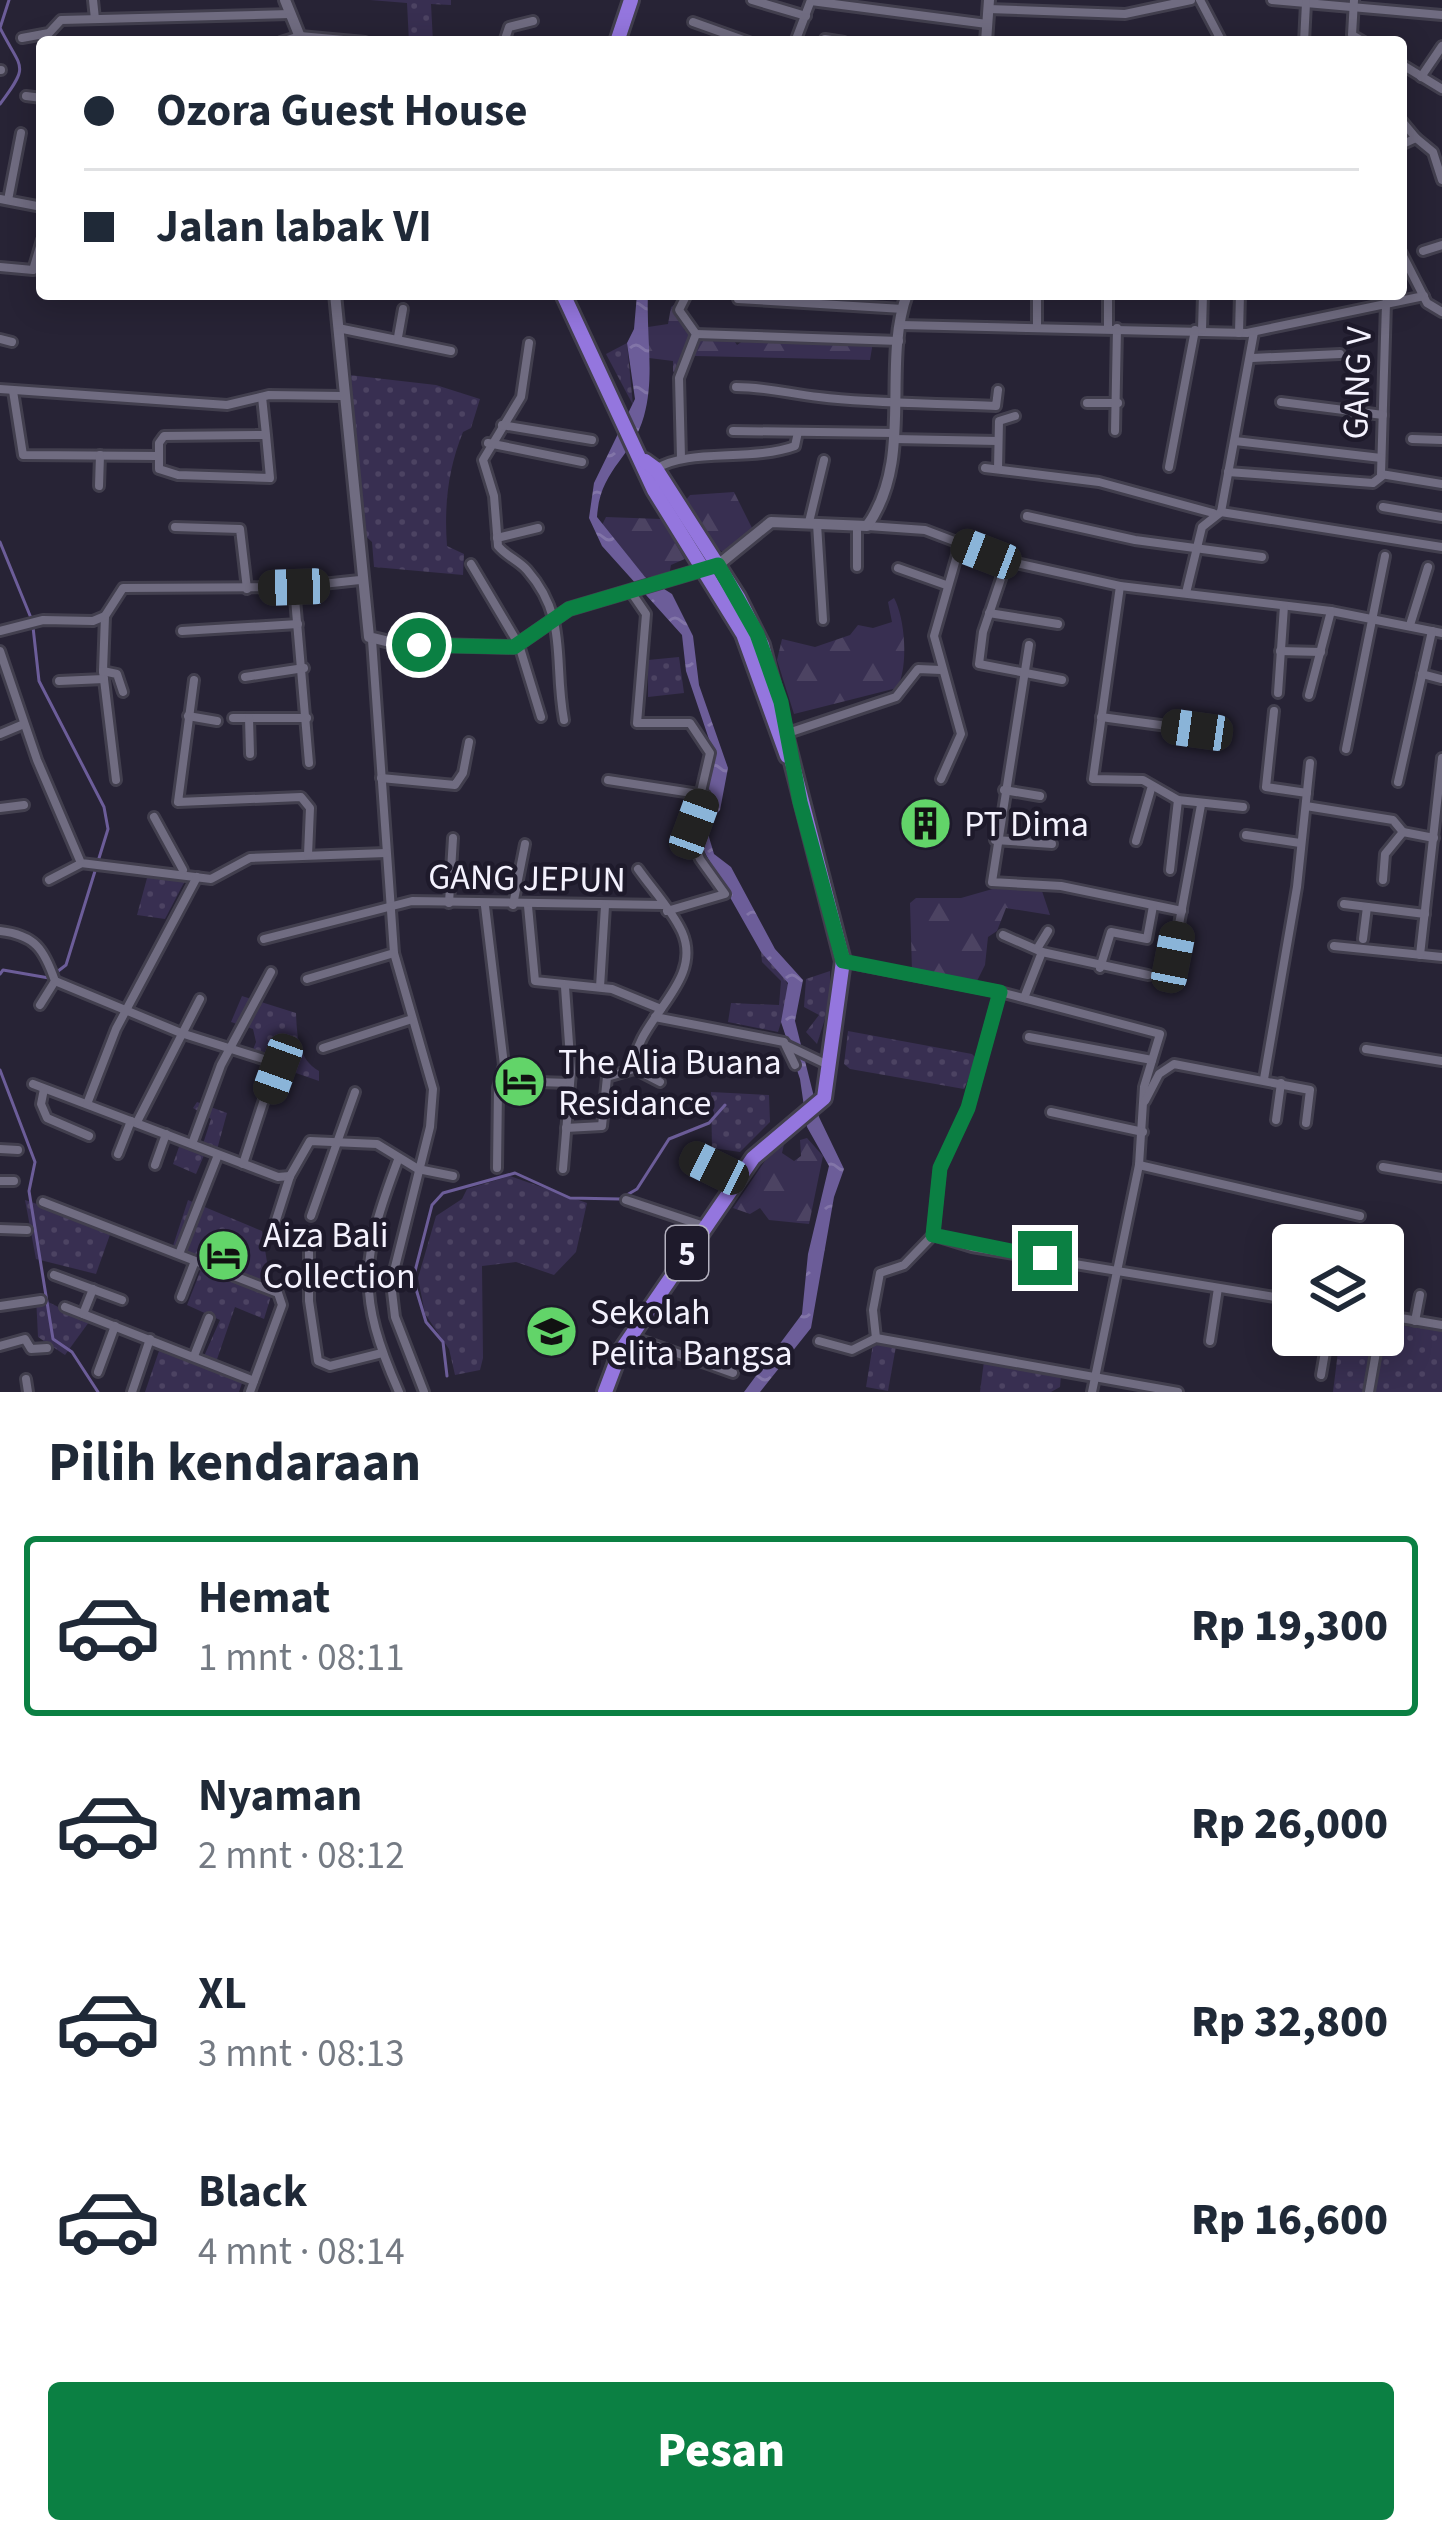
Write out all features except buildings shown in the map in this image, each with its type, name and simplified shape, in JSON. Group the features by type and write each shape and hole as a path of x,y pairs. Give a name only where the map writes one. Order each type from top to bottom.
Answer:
{"highway":[{"path":"619,36 631,0"},
{"name":"5","path":"566,300 647,462 655,490 713,567 762,645 788,733 790,760"},
{"name":"5","path":"605,1392 630,1336 752,1158 820,1103 843,961 790,760 713,567"}],"street":[{"path":"94,0 94,20"},
{"path":"285,0 300,36"},
{"path":"752,0 806,16"},
{"path":"798,36 811,0 987,24"},
{"path":"986,36 989,5 1125,14 1196,0 1218,36"},
{"path":"1272,0 1353,3 1442,15"},
{"path":"1304,36 1306,3"},
{"path":"1352,36 1353,3"},
{"path":"22,38 49,34 61,20 292,14"},
{"path":"506,36 509,27 533,21"},
{"path":"693,22 732,36"},
{"path":"1421,77 1442,46"},
{"path":"1407,68 1442,89"},
{"path":"26,96 36,97"},
{"path":"1407,127 1433,152 1442,179"},
{"path":"21,133 4,200 36,206"},
{"path":"1407,143 1417,139"},
{"path":"1423,251 1442,244"},
{"path":"0,267 33,270 36,260"},
{"path":"1407,263 1424,296 1442,312"},
{"path":"1407,299 1424,296"},
{"path":"336,300 360,580 372,640 394,953 431,1072 433,1098 398,1241 391,1296 424,1392"},
{"path":"684,300 679,310 696,334"},
{"path":"768,300 903,309"},
{"path":"857,567 862,526 878,504 894,436 905,300"},
{"path":"1036,326 1037,300"},
{"path":"1109,300 1118,403 1115,431"},
{"path":"1169,467 1201,300"},
{"path":"1239,333 1240,300"},
{"path":"902,325 1239,333 1402,300"},
{"name":"GANG V","path":"1386,303 1382,476 1442,484"},
{"path":"398,338 403,309"},
{"path":"338,328 451,351"},
{"path":"1186,593 1203,523 1218,513 1254,332"},
{"path":"696,334 900,341"},
{"path":"681,458 679,378 696,334"},
{"path":"0,339 12,342"},
{"path":"529,343 520,397 488,443 483,460 502,552 526,568 556,616 555,666 564,720"},
{"path":"1252,358 1340,354"},
{"path":"736,386 897,402 996,406 998,390"},
{"path":"158,456 22,455 6,390 227,405 262,397 342,396"},
{"path":"262,397 266,436 270,478 163,473 158,456 164,436 266,436"},
{"path":"1281,402 1383,415"},
{"path":"1087,404 1118,403"},
{"path":"998,469 1001,418 1015,416"},
{"path":"502,425 592,440"},
{"path":"733,431 998,441"},
{"path":"647,462 758,457 794,447 798,432"},
{"path":"1412,439 1442,440"},
{"path":"1235,441 1381,458"},
{"path":"488,443 583,462"},
{"path":"99,486 100,455"},
{"path":"823,620 813,522 824,460"},
{"path":"985,468 1153,493 1218,513 1442,547"},
{"path":"1228,472 1373,483 1382,476"},
{"path":"1383,507 1442,517"},
{"path":"1027,516 1196,550 1262,557"},
{"path":"372,640 499,650 519,645 556,616 713,567 770,522 925,530 1007,561 1120,586 1331,611 1437,632 1422,674 1398,782"},
{"path":"176,527 240,529 247,589"},
{"path":"496,538 538,528"},
{"path":"941,779 961,734 934,636 960,545"},
{"path":"1346,749 1385,556"},
{"path":"1007,561 988,613 979,664 1062,680"},
{"path":"471,564 519,645 541,717"},
{"path":"1410,625 1428,567"},
{"path":"898,568 946,585"},
{"path":"116,780 103,675 105,616 123,588 247,589 360,580"},
{"path":"1120,586 1094,779 1143,780 1151,789 1178,800 1243,807"},
{"path":"294,587 309,763"},
{"path":"608,780 705,795 710,753 690,723 638,723 646,614 633,591"},
{"path":"1278,693 1284,607"},
{"path":"1309,695 1331,611"},
{"path":"988,613 1058,623"},
{"path":"0,631 44,620 105,616"},
{"path":"182,631 298,624"},
{"path":"1029,645 992,882 1061,886 1182,911"},
{"path":"0,650 24,724 84,864"},
{"path":"1280,651 1321,652"},
{"path":"245,677 304,668"},
{"path":"788,733 890,700 918,670 942,670"},
{"path":"59,681 117,674 123,692"},
{"path":"1422,674 1441,679"},
{"path":"194,680 178,802 301,796 309,803 308,855"},
{"path":"1274,711 1266,787 1307,794"},
{"path":"188,716 217,721"},
{"path":"1101,717 1197,730"},
{"path":"233,718 307,718"},
{"path":"249,718 250,754"},
{"path":"0,734 24,724"},
{"path":"381,778 455,785 464,773 469,742"},
{"path":"1420,955 1442,758"},
{"path":"1264,1079 1310,763"},
{"path":"1136,841 1151,789"},
{"path":"1004,790 1040,796"},
{"name":"GANG JEPUN","path":"264,939 390,905 665,908 725,894 692,843 705,795"},
{"path":"1170,870 1178,800"},
{"path":"0,808 24,805"},
{"path":"1173,957 1201,805"},
{"path":"1306,806 1393,820 1403,832 1436,840"},
{"path":"154,817 184,872"},
{"path":"1383,880 1385,854 1403,832"},
{"path":"1246,835 1300,843"},
{"path":"448,903 453,838"},
{"path":"995,841 1052,844"},
{"path":"513,905 525,844"},
{"path":"49,880 84,864 197,877 218,876 242,860 386,853"},
{"path":"634,1069 635,1046 675,991 685,952 681,931 638,869"},
{"path":"87,1104 126,1012 197,877"},
{"path":"1344,904 1425,914"},
{"path":"485,906 504,1065 498,1088 497,1168"},
{"path":"528,906 535,981 600,987 658,1013 789,1046 824,1064"},
{"path":"600,987 604,906"},
{"path":"1100,968 1111,932 1147,939 1153,906"},
{"path":"1363,939 1367,907"},
{"path":"0,931 29,936 50,966 54,980 40,1004"},
{"path":"1024,998 1048,931"},
{"path":"1003,935 1100,968 1148,975"},
{"path":"1334,946 1442,957"},
{"path":"307,979 394,953"},
{"path":"843,961 1000,992 1160,1034 1092,1392"},
{"path":"192,1144 229,1049 271,973"},
{"path":"54,980 181,1033 276,1064 243,1164"},
{"path":"562,1169 570,1083 565,987"},
{"path":"876,1338 873,1310 880,1273 904,1265 933,1235 940,1168 968,1108 1000,992"},
{"path":"118,1154 200,999"},
{"path":"323,1048 412,1019"},
{"path":"1029,1037 1152,1060"},
{"path":"789,1046 795,1065"},
{"path":"1366,1049 1442,1061"},
{"path":"1144,1103 1160,1074 1174,1064 1310,1090 1306,1123"},
{"path":"566,1128 601,1127 608,1078 634,1069 660,1082"},
{"path":"538,1082 570,1083"},
{"path":"1276,1120 1281,1083"},
{"path":"33,1084 278,1178 290,1176"},
{"path":"44,1088 41,1104 47,1118 89,1136"},
{"path":"311,1216 355,1092"},
{"path":"1051,1112 1143,1132"},
{"path":"155,1165 166,1134"},
{"path":"276,1220 290,1176 308,1142 377,1144 418,1169 453,1176"},
{"path":"0,1149 18,1150"},
{"path":"179,1254 218,1155"},
{"path":"691,1156 738,1179"},
{"path":"398,1160 364,1274 382,1352 399,1392"},
{"path":"1138,1165 1360,1216"},
{"path":"1383,1167 1442,1177"},
{"path":"0,1181 14,1181"},
{"path":"626,1200 705,1226"},
{"path":"44,1202 281,1296 250,1392"},
{"path":"0,1229 27,1230"},
{"path":"933,1235 1272,1297"},
{"path":"309,1240 309,1301 318,1361 330,1366 382,1352"},
{"path":"181,1297 195,1261"},
{"path":"54,1275 122,1300"},
{"path":"1210,1341 1218,1288"},
{"path":"83,1314 93,1289"},
{"path":"1415,1321 1420,1295"},
{"path":"0,1306 41,1300"},
{"path":"65,1307 254,1381"},
{"path":"194,1356 208,1318"},
{"path":"1404,1319 1442,1325"},
{"path":"98,1372 115,1326"},
{"path":"630,1336 733,1373"},
{"path":"819,1341 853,1350 876,1338 1178,1392"},
{"path":"0,1346 25,1339 32,1349 46,1348"},
{"path":"132,1392 150,1340"},
{"path":"1321,1375 1324,1356"},
{"path":"1369,1392 1375,1356"},
{"path":"26,1379 28,1392"}],"green space":[{"path":"370,0 451,0 451,5 431,4 433,36 409,36 407,3"},
{"path":"681,300 684,330 733,339 737,345 747,338 873,342 870,360 695,356 673,372 673,361 649,358 648,327 668,324 671,307"},
{"path":"627,343 633,405 606,354"},
{"path":"349,375 436,385 480,399 471,428 463,432 458,446 447,502 447,546 464,554 463,575 374,567 372,542 360,531"},
{"path":"734,492 752,528 727,554 716,548 685,501 690,495"},
{"path":"606,517 661,519 687,558 671,565 669,576 645,577 601,527"},
{"path":"894,598 904,643 897,688 794,714 777,660 782,639 815,647 850,635 858,625 873,628 892,622 888,602"},
{"path":"679,657 684,693 648,697 648,660"},
{"path":"150,867 187,877 165,919 137,915"},
{"path":"996,888 1042,891 1050,915 1006,908 997,931 988,937 985,965 975,985 912,971 910,903 916,898 961,898"},
{"path":"761,952 791,990 778,1032 728,1022 731,1003 779,1005 781,981 762,962"},
{"path":"830,971 830,1003 817,1044 806,1032 819,1015 804,1007 806,979"},
{"path":"242,996 296,1013 300,1046 319,1071 319,1081 250,1057 256,1042 253,1029 231,1022"},
{"path":"848,1031 972,1054 977,1059 964,1089 850,1069 844,1064"},
{"path":"711,1092 769,1095 770,1122 740,1152 712,1148"},
{"path":"197,1102 227,1113 215,1157 205,1153 196,1174 173,1164 181,1141 201,1150 211,1119 193,1108"},
{"path":"807,1138 823,1156 809,1224 769,1220 760,1208 750,1214 733,1208 773,1149 784,1144 782,1153 794,1161 801,1156 800,1140"},
{"path":"510,1176 587,1203 576,1252 554,1275 516,1262 482,1266 483,1358 480,1370 455,1375 449,1349 425,1314 418,1278 436,1216 462,1199 467,1189"},
{"path":"25,1200 112,1229 96,1274 36,1259"},
{"path":"188,1200 262,1231 272,1293 264,1319 235,1307 214,1368 244,1377 239,1392 145,1392 161,1345 201,1363 220,1320 187,1305 202,1267 170,1255"},
{"path":"36,1296 89,1322 65,1355 38,1337"},
{"path":"1404,1326 1442,1331 1442,1392 1333,1392 1337,1356 1404,1356"},
{"path":"873,1344 896,1346 888,1391 866,1387"},
{"path":"984,1361 1061,1375 1060,1387 1051,1392 980,1392"}],"water":[{"path":"636,300 648,300 650,371 644,416 604,487 597,517 645,577 672,594 693,636 699,685 728,768 720,810 706,827 714,854 731,867 775,949 803,980 795,1021 819,1117 844,1169 834,1197 811,1328 760,1392 744,1392 802,1314 808,1254 829,1166 807,1127 800,1079 781,1022 788,983 761,952 697,839 714,754 686,671 682,635 602,546 589,518 594,483 635,399 627,343 634,329"}],"waterway":[{"path":"0,104 20,66 0,28 9,0"},
{"path":"0,542 31,618"},
{"path":"0,974 3,970 49,978 66,965 108,829 104,807 39,681 33,627"},
{"path":"0,1070 35,1162 29,1191 53,1339 72,1352 98,1392"},
{"path":"447,1376 443,1342 426,1322 413,1279 432,1205 443,1193 515,1173 570,1198 620,1199 637,1189 669,1139 709,1123 725,1105"}],"place":[{"name":"PT Dima","path":"925,823"},
{"name":"The Alia Buana Residance","path":"519,1082"},
{"name":"Aiza Bali Collection","path":"224,1255"},
{"name":"Sekolah Pelita Bangsa","path":"551,1332"}],"route":[{"path":"419,645 514,647 569,609 718,565 757,634 781,702 800,802 843,961 1000,992 968,1108 940,1168 930,1227 933,1235 972,1247 1045,1258"}]}
